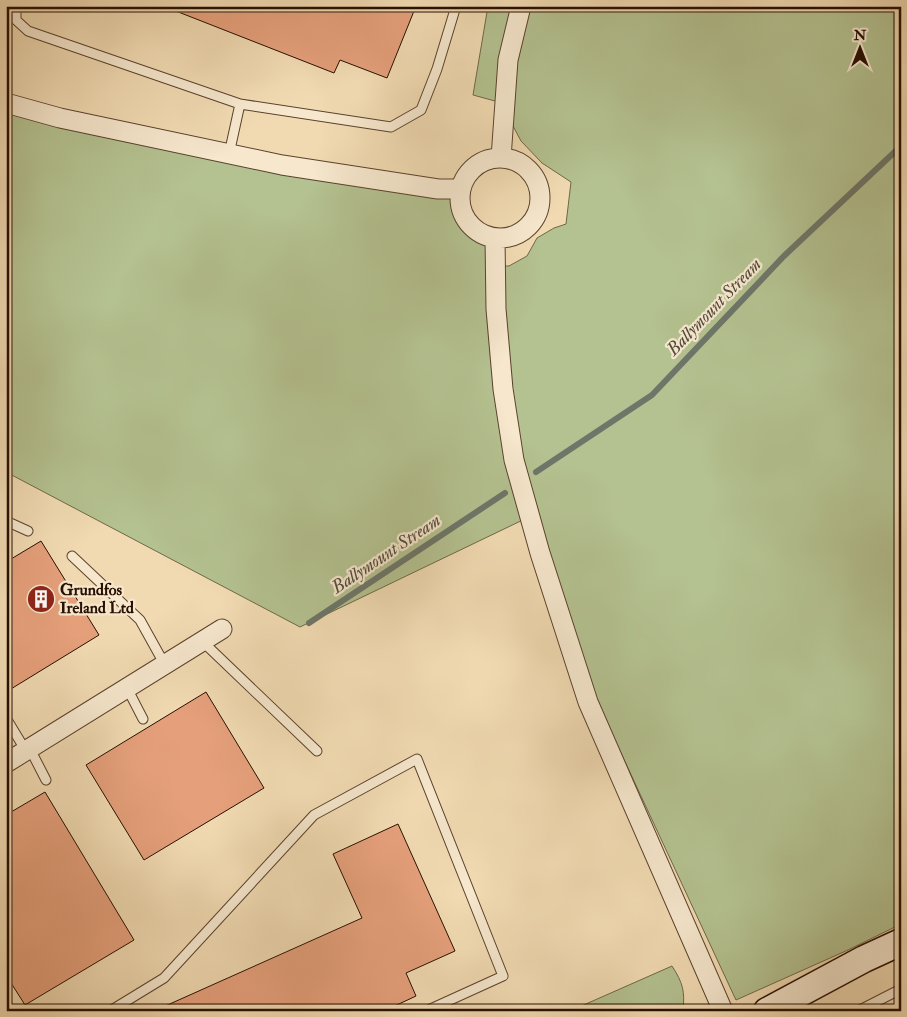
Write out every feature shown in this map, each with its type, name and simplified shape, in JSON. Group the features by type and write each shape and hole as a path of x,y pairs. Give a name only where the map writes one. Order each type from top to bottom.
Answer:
{"street":[{"path":"501,158 508,60 521,6"},
{"path":"6,103 60,118 282,164 438,188 461,188"},
{"path":"501,158 513,160 524,166 532,175 537,185 539,204 532,222 525,229 511,236 495,238 480,233 470,226 463,215 460,202 461,188 466,176 475,166 487,160 501,158"},
{"path":"495,238 496,309 503,389 514,460 540,554 588,702 723,1011"},
{"path":"6,763 222,629"},
{"path":"767,1011 864,959 901,942"}],"lane":[{"path":"16,6 16,20 28,31 240,104 391,127 421,110 437,69 456,6"},
{"path":"229,154 240,104"},
{"path":"6,521 28,532"},
{"path":"72,556 140,620 165,665"},
{"path":"202,641 317,751"},
{"path":"126,688 143,719"},
{"path":"6,718 46,780"},
{"path":"110,1011 164,978 314,815 418,759 503,976 426,1011"},
{"path":"858,1011 901,990"}],"green space":[{"path":"488,6 901,6 901,924 736,1000 600,708 529,517 300,627 6,472 6,103 60,118 461,189 461,204 465,217 474,228 487,236 495,266 509,266 527,256 537,238 554,228 566,224 571,182 542,163 521,141 504,109 495,101 473,95"},
{"path":"672,966 679,977 682,987 684,998 683,1011 570,1011"}],"building":[{"path":"163,6 416,6 387,78 340,60 334,73"},
{"name":"Grundfos Ireland Ltd","path":"41,541 99,635 6,692 6,562"},
{"path":"206,692 264,788 144,860 86,765"},
{"path":"45,792 134,940 25,1005 6,975 6,815"},
{"path":"398,824 455,951 406,973 416,996 384,1011 164,1011 163,1007 362,918 333,854"}],"waterway":[{"name":"Ballymount Stream","path":"536,472 652,395 784,256 901,146"},
{"name":"Ballymount Stream","path":"309,623 505,493"}],"place":[{"name":"Grundfos Ireland Ltd","path":"41,599"}]}
